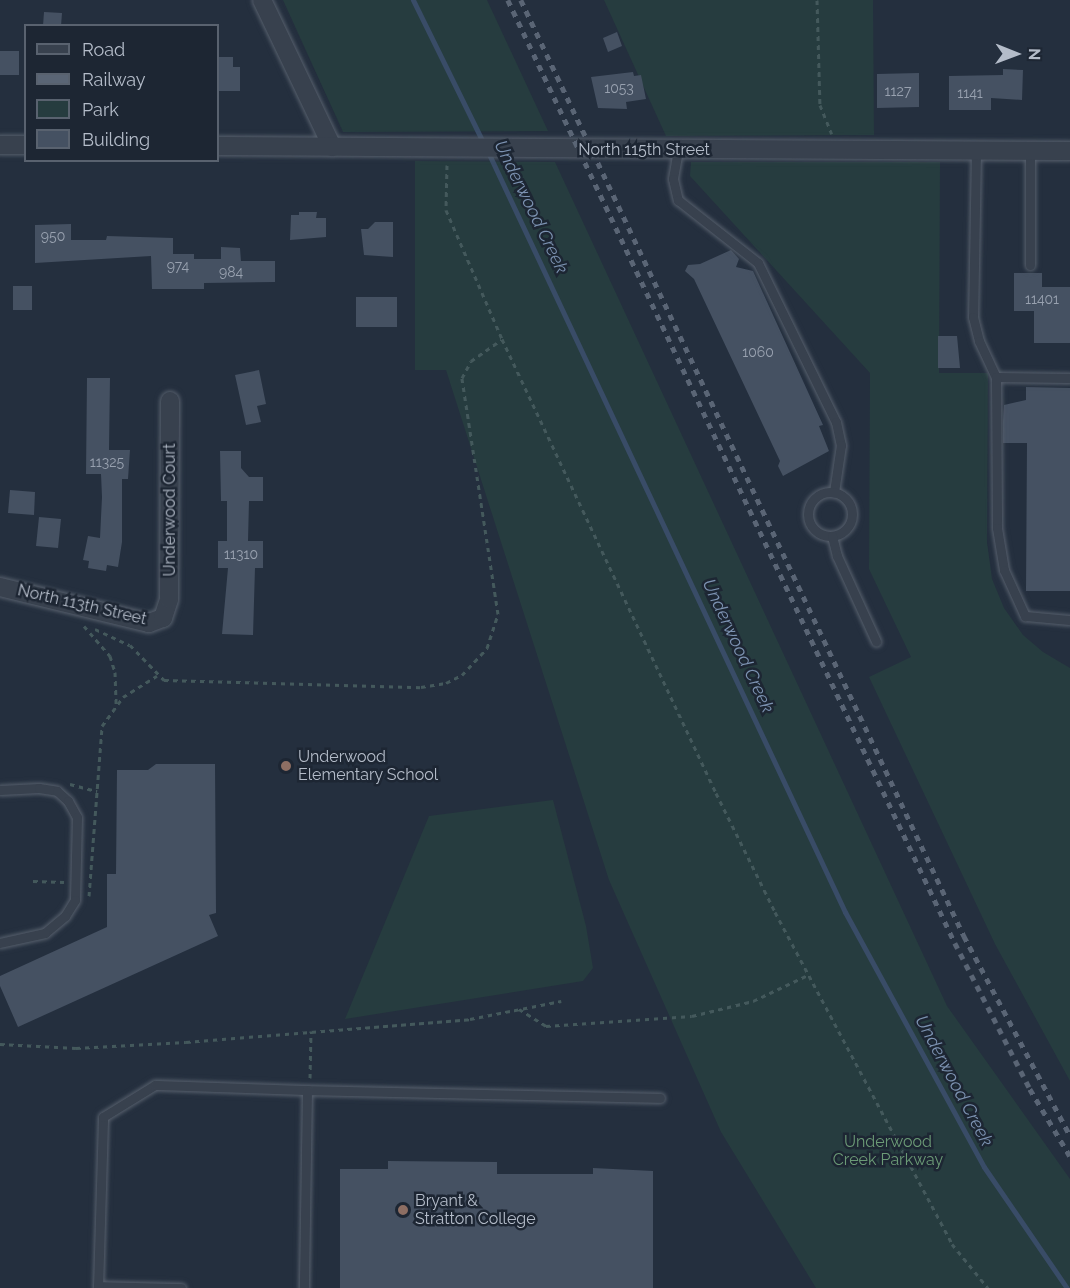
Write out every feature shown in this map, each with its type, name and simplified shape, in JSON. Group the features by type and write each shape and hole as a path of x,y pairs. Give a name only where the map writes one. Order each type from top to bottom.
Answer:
{"street":[{"path":"262,0 332,147"},
{"path":"0,145 24,145"},
{"name":"North 115th Street","path":"219,146 1070,151"},
{"name":"Underwood Court","path":"163,618 169,599 170,401"},
{"name":"North 113th Street","path":"0,587 149,623 163,618"}],"lane":[{"path":"678,150 673,179 678,200 758,263 836,422 841,445 834,492"},
{"path":"976,150 973,316 979,341 996,377 996,528 1004,570 1025,616 1070,620"},
{"path":"1030,150 1030,266"},
{"path":"996,377 1070,378"},
{"path":"834,492 846,498 852,516 847,528 832,536 813,528 808,512 816,497 834,492"},
{"path":"832,536 837,556 876,641"},
{"path":"0,790 39,788 57,791 69,801 77,817 75,900 65,916 45,933 0,943"},
{"path":"181,1288 98,1287 103,1117 155,1085 660,1098"},
{"path":"304,1288 308,1090"}],"path":[{"path":"817,0 820,105 839,150"},
{"path":"457,149 446,210 502,339 716,793 808,975 952,1244 988,1288"},
{"path":"74,624 130,645 164,680 421,687 446,683 462,675 487,648 498,614 462,378 471,361 502,339"},
{"path":"84,626 110,656 116,672 116,706"},
{"path":"519,1009 546,1026 692,1016 753,1001 808,975"},
{"path":"0,1044 76,1048 470,1019 561,1001"},
{"path":"308,1090 311,1031"}],"green space":[{"path":"283,0 487,0 548,131 343,132"},
{"path":"604,0 873,0 874,135 666,136"},
{"name":"Underwood Creek Parkway","path":"415,161 555,162 947,1006 1070,1179 1070,1288 816,1288 721,1132 609,880 446,370 415,370"},
{"path":"691,162 940,162 939,373 988,373 987,542 992,579 1004,608 1023,635 1043,652 1070,668 1070,1081 995,944 869,677 911,657 869,569 870,373 690,176"},
{"path":"553,800 586,926 593,968 583,981 345,1019 429,816"}],"building":[{"path":"44,12 62,13 61,24 43,24"},
{"path":"617,32 622,46 608,52 603,38"},
{"path":"0,51 19,51 19,75 0,75"},
{"path":"219,57 233,57 233,67 240,67 240,91 219,91"},
{"path":"1003,69 1023,70 1022,100 991,98 991,110 949,110 949,76 1003,75"},
{"path":"633,72 634,76 641,75 646,99 626,102 627,109 598,108 591,77"},
{"path":"919,73 919,107 877,108 877,74"},
{"path":"299,212 317,212 316,218 326,218 326,237 290,240 291,215 299,215"},
{"path":"375,222 393,222 393,257 364,255 361,229 368,229"},
{"path":"71,224 71,240 106,240 107,236 173,238 173,254 194,254 194,259 221,259 221,247 240,248 241,261 275,261 275,282 204,283 204,289 152,289 151,256 35,263 35,225"},
{"path":"731,250 739,259 736,267 753,271 823,425 819,426 829,451 783,476 778,466 780,461 694,279 685,271 688,265 700,264"},
{"path":"1014,273 1042,273 1042,287 1070,287 1070,343 1034,343 1034,311 1014,311"},
{"path":"13,286 32,286 32,310 13,310"},
{"path":"356,297 397,297 397,327 356,327"},
{"path":"938,336 957,336 960,368 938,368"},
{"path":"259,370 266,404 257,406 261,422 246,425 235,375"},
{"path":"87,378 110,378 109,450 130,450 128,479 122,479 122,542 118,567 107,565 106,571 88,568 89,561 83,560 88,536 100,538 102,497 101,474 86,474"},
{"path":"1026,387 1070,388 1070,591 1026,591 1027,443 1003,443 1003,421 1004,405 1026,400"},
{"path":"220,451 241,451 241,468 249,477 263,477 263,501 249,501 248,541 263,541 263,568 255,568 253,635 222,634 228,568 218,568 218,541 227,541 227,501 221,501"},
{"path":"10,490 35,492 34,515 8,513"},
{"path":"39,517 61,519 58,548 36,546"},
{"path":"156,764 215,764 216,913 209,915 218,936 18,1027 0,986 0,976 107,927 107,874 116,874 117,770 148,770"},
{"path":"388,1161 497,1162 497,1174 593,1174 593,1168 653,1171 653,1288 340,1288 340,1169 388,1169"}],"waterway":[{"name":"Underwood Creek","path":"413,0 484,144"},
{"name":"Underwood Creek","path":"488,152 845,912 984,1167 1067,1288"}],"railway":[{"path":"508,0 955,943 1030,1089 1070,1156"},
{"path":"521,0 964,936 1070,1135"}],"place":[{"name":"Underwood Elementary School","path":"286,766"},
{"name":"Bryant & Stratton College","path":"403,1210"}]}
